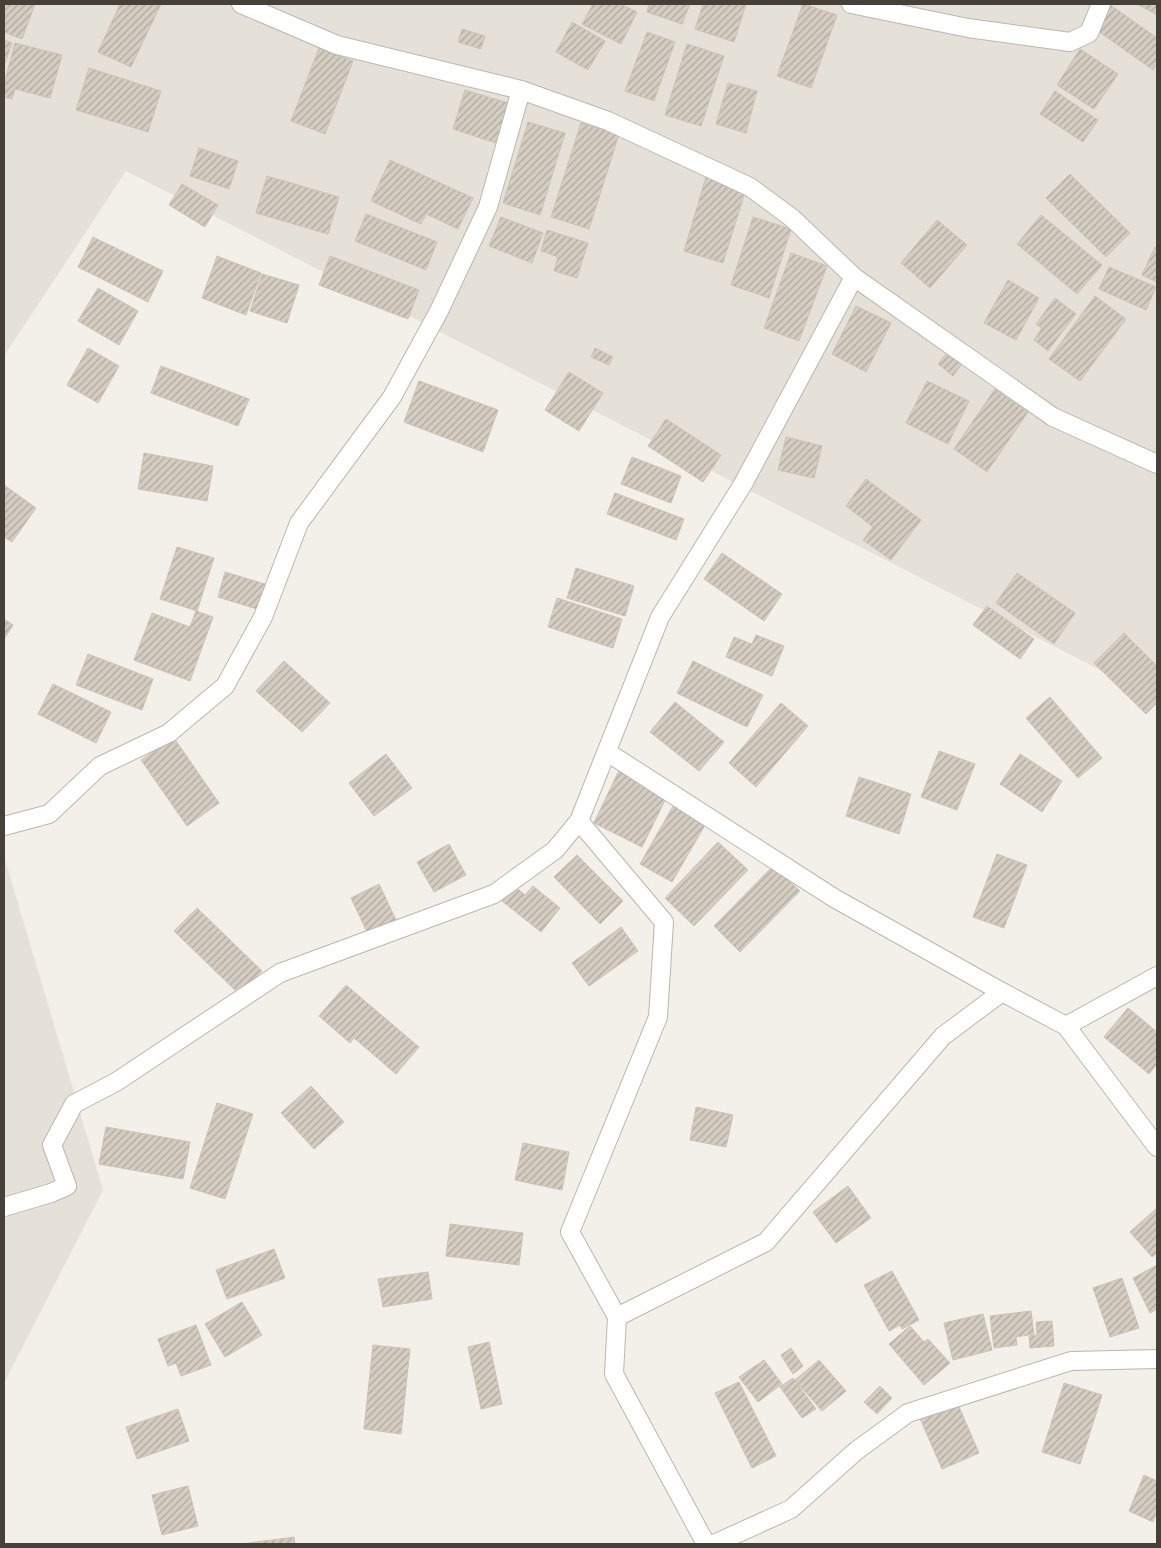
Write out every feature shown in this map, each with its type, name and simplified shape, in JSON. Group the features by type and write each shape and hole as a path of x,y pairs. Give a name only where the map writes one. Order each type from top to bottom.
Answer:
{"street":[{"path":"241,4 337,45 521,90 608,121 750,187 792,218 854,276 1053,417 1157,464"},
{"path":"851,4 968,28 1070,42 1089,33 1101,4"},
{"path":"4,826 49,814 100,766 170,733 225,686 263,617 299,523 392,397 438,311 488,207 521,90"},
{"path":"4,1207 51,1193 67,1186 52,1145 74,1104 116,1082 280,973 494,894 555,850 579,822 660,618 743,484 854,276"},
{"path":"607,752 834,898 1066,1026 1157,1147"},
{"path":"579,822 664,922 658,1017 570,1232 617,1317 614,1374 706,1544"},
{"path":"1066,1026 1157,976"},
{"path":"617,1317 766,1242 943,1036 1002,992"},
{"path":"714,1544 791,1510 856,1451 908,1413 1071,1361 1157,1359"}],"shaded area":[{"path":"4,4 1157,4 1157,699 126,171 4,356"},
{"path":"4,856 103,1190 4,1383"}],"building":[{"path":"4,4 35,4 22,39 4,32"},
{"path":"120,4 161,4 131,67 98,52"},
{"path":"593,4 620,4 637,12 621,44 582,24"},
{"path":"649,4 690,4 682,24 647,12"},
{"path":"703,4 746,4 734,42 695,29"},
{"path":"803,4 837,15 811,88 777,76"},
{"path":"1109,4 1157,38 1157,63 1153,70 1087,23"},
{"path":"1137,4 1157,4 1157,15"},
{"path":"572,22 605,41 588,70 556,52"},
{"path":"462,29 485,36 481,49 458,42"},
{"path":"647,32 675,42 654,101 625,91"},
{"path":"4,40 12,43 4,66"},
{"path":"15,43 62,55 50,98 15,89 12,99 4,97 4,84"},
{"path":"687,44 724,56 701,126 665,115"},
{"path":"319,48 353,61 325,134 291,121"},
{"path":"1080,49 1118,74 1094,109 1057,85"},
{"path":"89,68 161,91 148,132 76,110"},
{"path":"728,83 757,91 746,133 716,124"},
{"path":"465,90 508,103 496,143 453,129"},
{"path":"1055,91 1098,120 1083,142 1040,114"},
{"path":"528,122 565,133 540,215 503,203"},
{"path":"601,122 621,128 589,229 551,217 581,123 599,129"},
{"path":"199,148 238,161 229,189 190,176"},
{"path":"390,160 473,198 458,229 426,214 421,224 371,201"},
{"path":"1070,174 1130,233 1106,257 1046,198"},
{"path":"267,176 339,197 328,234 256,213"},
{"path":"706,177 746,189 723,263 684,251"},
{"path":"182,184 218,205 205,227 169,205"},
{"path":"366,214 437,242 426,270 355,241"},
{"path":"1041,215 1102,265 1077,294 1017,244"},
{"path":"501,217 543,233 532,263 489,246"},
{"path":"753,217 791,229 769,298 731,285"},
{"path":"937,220 967,245 930,288 901,263"},
{"path":"547,230 588,243 577,278 554,271 558,257 541,251"},
{"path":"93,237 163,271 148,302 78,267"},
{"path":"1155,247 1157,248 1157,282 1142,275"},
{"path":"791,253 827,266 799,341 764,328"},
{"path":"217,256 261,273 246,315 202,298"},
{"path":"330,256 419,290 408,319 319,285"},
{"path":"1109,267 1156,287 1146,310 1099,289"},
{"path":"262,274 299,285 287,323 250,311"},
{"path":"1008,280 1039,298 1016,340 984,323"},
{"path":"98,288 138,311 119,345 78,321"},
{"path":"1095,296 1126,319 1080,381 1049,359"},
{"path":"1055,298 1076,314 1048,351 1034,340 1042,328 1036,324"},
{"path":"856,306 891,323 866,372 832,354"},
{"path":"88,348 119,366 98,403 67,385"},
{"path":"595,348 613,357 609,365 591,357"},
{"path":"949,350 964,361 953,376 938,364"},
{"path":"161,366 249,399 238,426 151,393"},
{"path":"569,372 603,393 579,431 545,410"},
{"path":"419,381 498,410 483,452 404,422"},
{"path":"927,381 969,401 948,444 906,423"},
{"path":"995,389 1028,412 987,472 954,449"},
{"path":"666,419 721,455 703,482 648,446"},
{"path":"786,437 822,446 814,478 778,470"},
{"path":"144,453 213,466 207,501 138,489"},
{"path":"632,457 681,476 671,503 621,484"},
{"path":"866,479 921,520 891,560 863,540 873,527 846,506"},
{"path":"4,485 36,508 12,542 4,537"},
{"path":"615,493 684,519 676,540 607,514"},
{"path":"177,547 214,558 197,611 160,599"},
{"path":"722,553 782,594 764,621 704,579"},
{"path":"576,568 634,586 625,616 567,598"},
{"path":"225,572 268,585 260,610 218,597"},
{"path":"1017,573 1075,613 1054,644 996,603"},
{"path":"557,598 622,619 613,648 548,627"},
{"path":"987,606 1034,639 1020,659 973,625"},
{"path":"196,611 213,617 190,681 134,660 152,613 190,627"},
{"path":"4,619 13,625 4,639"},
{"path":"1124,633 1157,666 1157,703 1146,714 1094,663"},
{"path":"756,635 784,646 772,676 726,657 734,637 752,644"},
{"path":"88,654 153,679 142,710 76,685"},
{"path":"284,661 330,703 302,732 256,691"},
{"path":"693,661 763,695 747,727 677,693"},
{"path":"53,684 111,712 96,743 38,714"},
{"path":"1050,697 1102,758 1078,778 1026,718"},
{"path":"675,702 724,742 699,771 650,732"},
{"path":"781,703 808,726 756,787 729,763"},
{"path":"174,738 219,803 187,826 141,760"},
{"path":"939,751 975,764 957,810 921,797"},
{"path":"386,754 412,788 374,816 349,783"},
{"path":"1020,754 1062,781 1042,812 1000,784"},
{"path":"622,764 671,788 642,847 594,823"},
{"path":"859,777 911,794 899,834 846,816"},
{"path":"676,801 708,820 672,882 640,864"},
{"path":"718,842 748,870 694,926 665,898"},
{"path":"449,844 466,875 434,892 417,862"},
{"path":"997,854 1027,865 1004,928 973,917"},
{"path":"577,855 623,901 600,924 554,877"},
{"path":"773,866 800,891 740,952 714,926"},
{"path":"379,884 396,920 368,934 351,898"},
{"path":"514,886 525,895 533,886 560,908 541,932 502,901"},
{"path":"197,908 262,971 239,994 174,931"},
{"path":"621,927 638,951 589,986 572,963"},
{"path":"346,985 419,1047 396,1074 354,1038 350,1043 319,1016"},
{"path":"1128,1008 1157,1032 1157,1064 1149,1074 1104,1037"},
{"path":"311,1086 344,1122 314,1149 281,1113"},
{"path":"217,1103 253,1114 225,1199 190,1188"},
{"path":"696,1107 733,1115 726,1147 690,1140"},
{"path":"106,1127 190,1142 183,1179 99,1164"},
{"path":"523,1143 569,1152 562,1190 515,1180"},
{"path":"848,1186 871,1218 836,1243 813,1212"},
{"path":"1157,1208 1157,1253 1152,1257 1130,1232"},
{"path":"450,1224 523,1233 519,1265 446,1256"},
{"path":"274,1249 285,1278 227,1299 216,1270"},
{"path":"1157,1265 1157,1309 1150,1313 1133,1278"},
{"path":"892,1271 919,1320 902,1329 900,1325 889,1331 864,1285"},
{"path":"428,1272 432,1299 383,1307 378,1279"},
{"path":"1122,1278 1139,1328 1110,1337 1093,1288"},
{"path":"242,1302 262,1335 225,1357 205,1324"},
{"path":"1031,1311 1034,1334 1016,1337 1017,1345 994,1348 990,1316"},
{"path":"983,1314 992,1350 953,1360 944,1323"},
{"path":"1052,1321 1054,1346 1030,1348 1029,1336 1037,1335 1036,1322"},
{"path":"196,1325 211,1365 181,1376 176,1363 168,1366 158,1339"},
{"path":"910,1326 924,1342 928,1339 950,1363 924,1385 889,1344"},
{"path":"489,1342 502,1404 481,1409 468,1347"},
{"path":"373,1345 410,1349 401,1434 364,1429"},
{"path":"791,1348 803,1366 793,1374 781,1355"},
{"path":"764,1360 782,1384 758,1402 739,1377"},
{"path":"819,1360 846,1391 822,1411 795,1380"},
{"path":"793,1378 816,1409 802,1418 780,1387"},
{"path":"739,1382 776,1456 752,1468 715,1393"},
{"path":"1064,1383 1102,1395 1080,1464 1042,1452"},
{"path":"880,1386 892,1398 877,1414 864,1402"},
{"path":"956,1400 979,1453 942,1469 919,1416"},
{"path":"178,1409 189,1441 137,1459 126,1427"},
{"path":"1144,1475 1157,1481 1157,1511 1153,1522 1129,1511"},
{"path":"188,1486 198,1526 162,1535 152,1495"},
{"path":"294,1537 295,1544 242,1544"}]}
